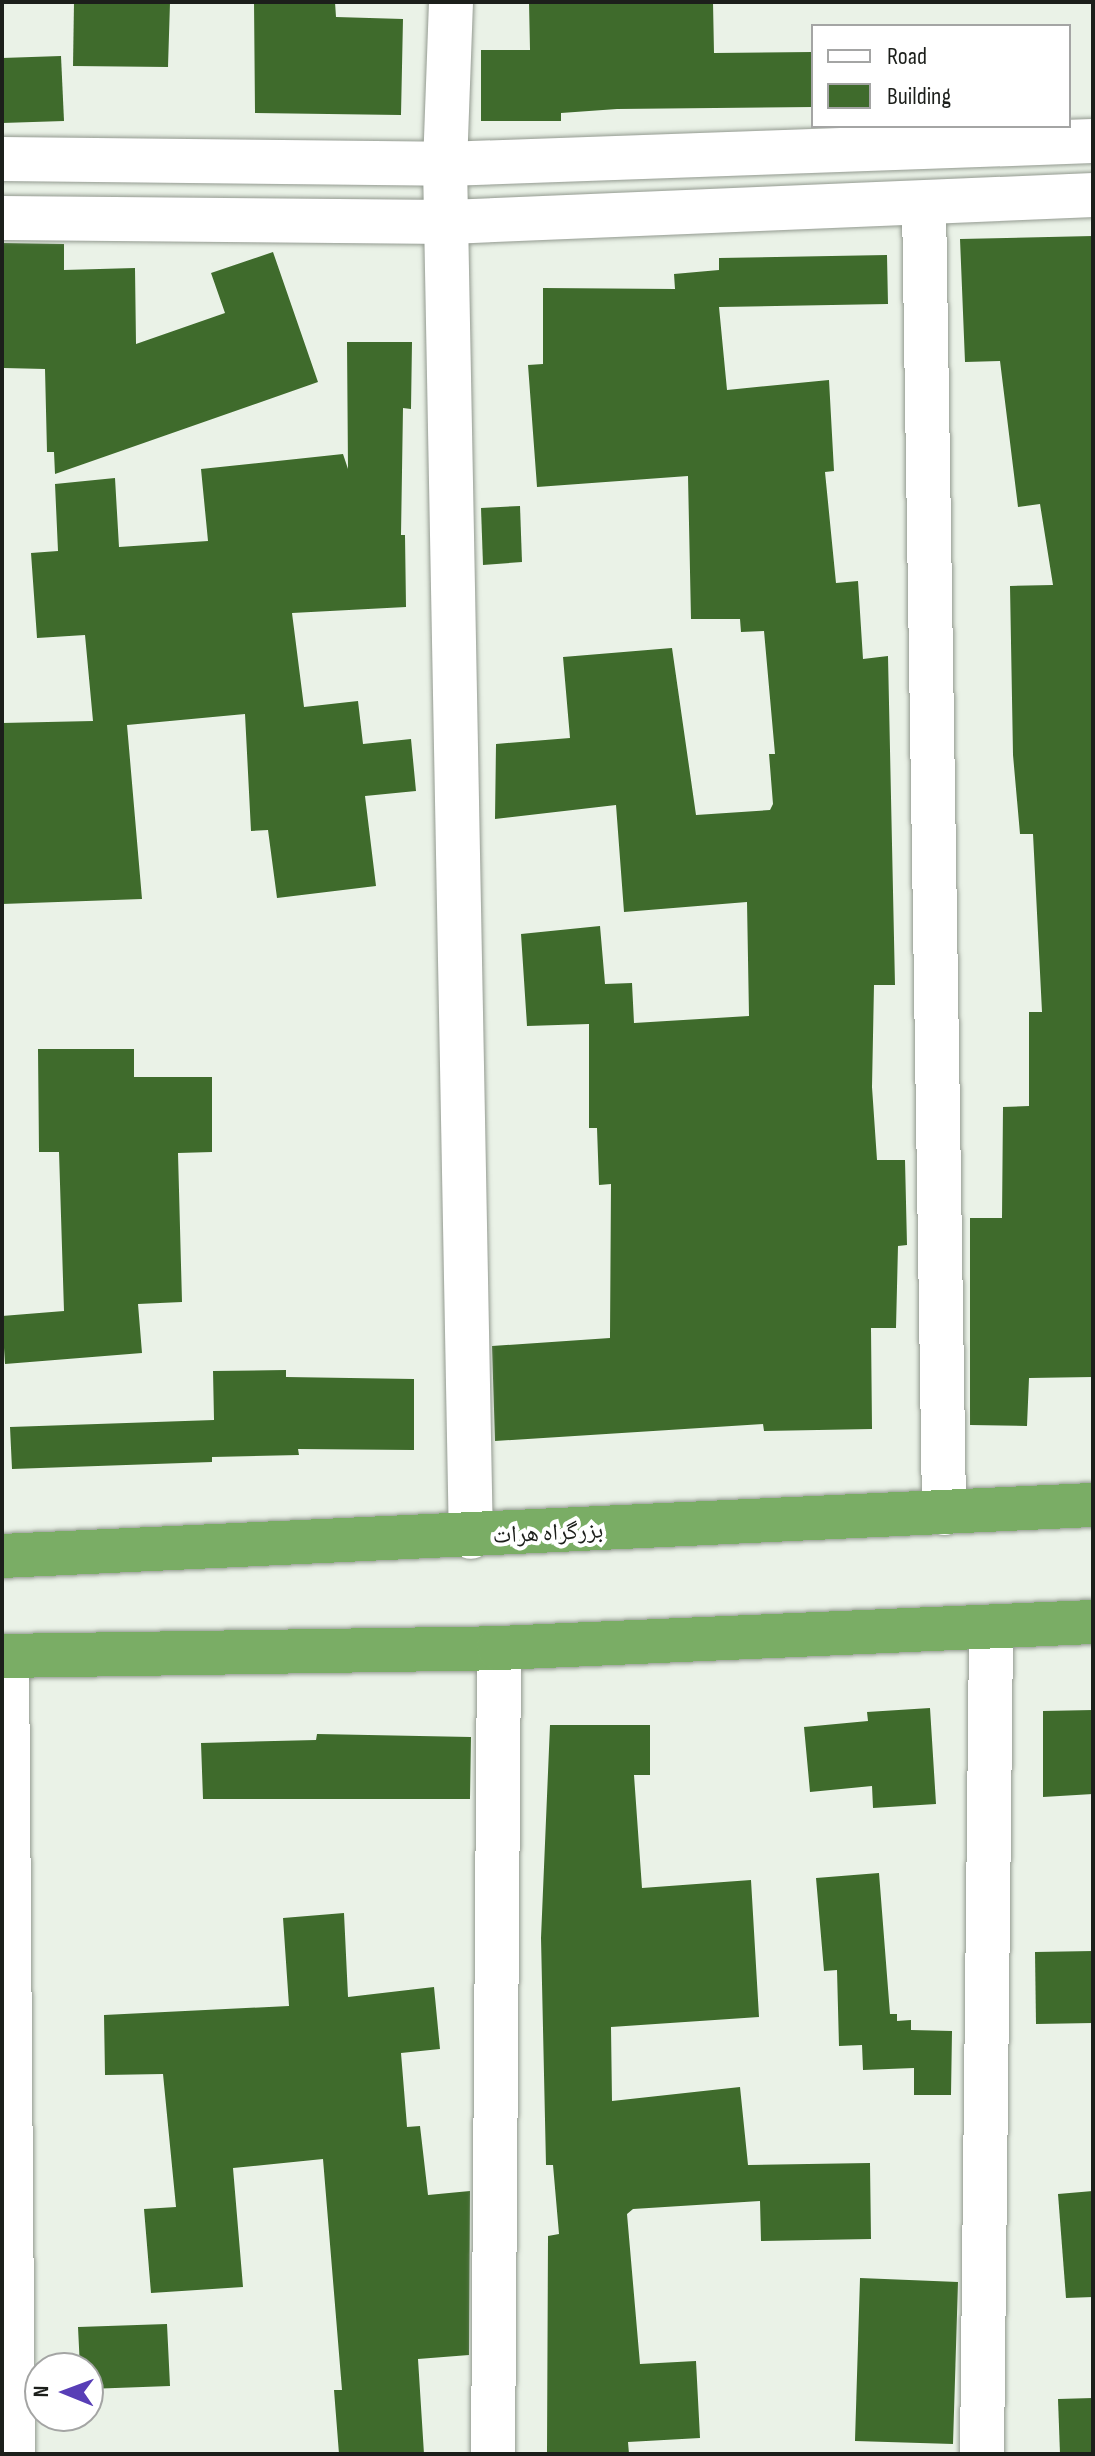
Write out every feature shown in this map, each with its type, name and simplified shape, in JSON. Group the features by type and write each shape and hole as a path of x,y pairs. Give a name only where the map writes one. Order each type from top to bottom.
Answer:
{"highway":[{"name":"بزرگراه هرات","path":"2,1556 471,1537 1093,1505"},
{"path":"4,1656 499,1648 991,1629 1093,1622"}],"street":[{"path":"451,2 445,164 449,222 471,1537"},
{"path":"2,159 445,164 1093,141"},
{"path":"2,218 449,222 1093,195"},
{"path":"924,204 944,1513"},
{"path":"982,2454 991,1629"},
{"path":"493,2454 499,1648"},
{"path":"4,1656 13,2454"}],"building":[{"path":"74,2 170,2 168,67 73,66"},
{"path":"254,2 335,2 336,17 403,19 401,115 255,113"},
{"path":"529,2 713,2 714,53 811,52 811,107 617,109 561,113 561,121 481,121 481,50 530,50"},
{"path":"61,56 64,121 2,123 2,58"},
{"path":"1093,236 1093,1377 1029,1378 1027,1426 970,1425 970,1218 1002,1218 1003,1107 1029,1106 1029,1012 1042,1012 1033,834 1020,834 1013,755 1010,586 1053,585 1040,504 1018,507 1000,361 965,362 960,239"},
{"path":"2,243 64,244 64,270 135,268 136,344 225,313 211,273 273,252 318,382 55,474 54,452 47,452 45,369 4,368"},
{"path":"887,255 888,304 719,307 727,390 829,380 834,471 825,472 836,583 858,581 863,659 888,656 895,985 874,985 872,1087 877,1160 905,1160 907,1245 898,1246 896,1328 871,1328 872,1429 764,1431 763,1424 495,1441 492,1346 610,1338 611,1184 599,1185 597,1128 589,1128 589,1024 527,1026 521,934 600,926 605,984 632,983 634,1023 749,1016 747,902 624,912 616,805 495,819 496,744 570,738 563,657 672,648 696,815 770,810 773,804 769,754 775,754 764,631 741,632 740,619 691,619 688,476 537,487 528,365 543,364 543,288 675,289 674,274 719,270 719,258"},
{"path":"347,342 412,342 411,409 403,408 401,535 405,535 406,607 292,613 304,707 358,701 363,744 411,739 416,791 365,796 376,886 277,898 268,830 251,831 245,714 127,725 142,899 2,904 2,723 93,721 85,635 37,638 31,553 58,551 55,484 115,478 119,547 208,541 201,469 343,454 348,469"},
{"path":"520,506 522,562 483,565 481,508"},
{"path":"38,1049 134,1049 134,1077 212,1077 212,1152 178,1153 182,1302 138,1304 142,1353 5,1364 2,1316 64,1311 59,1152 39,1152"},
{"path":"286,1370 286,1377 414,1379 414,1450 298,1449 299,1455 212,1457 212,1462 12,1469 10,1427 214,1420 213,1371"},
{"path":"930,1708 936,1804 873,1808 872,1786 810,1792 804,1727 868,1721 867,1712"},
{"path":"1093,1710 1093,1794 1043,1797 1043,1711"},
{"path":"550,1725 650,1725 650,1775 634,1775 642,1888 751,1880 759,2017 611,2027 612,2101 740,2087 748,2165 870,2163 871,2239 761,2241 760,2201 633,2209 627,2214 640,2364 696,2361 700,2438 628,2442 629,2454 547,2454 548,2236 559,2234 553,2165 546,2165 541,1938"},
{"path":"317,1734 471,1737 470,1799 203,1799 201,1743 316,1740"},
{"path":"879,1873 890,2014 897,2014 897,2021 911,2020 911,2030 952,2031 951,2095 914,2095 914,2068 863,2070 862,2045 839,2046 837,1970 824,1971 816,1878"},
{"path":"344,1913 348,1997 434,1987 440,2049 401,2053 407,2127 420,2126 428,2195 470,2191 469,2355 418,2359 424,2454 339,2454 334,2390 342,2390 323,2159 233,2168 243,2287 151,2293 144,2209 176,2207 163,2074 105,2075 104,2015 289,2006 283,1918"},
{"path":"1093,1951 1093,2023 1036,2024 1035,1952"},
{"path":"1093,2191 1093,2297 1066,2298 1058,2194"},
{"path":"860,2278 958,2282 953,2444 855,2441"},
{"path":"167,2324 170,2386 104,2388 104,2352 79,2352 78,2327"},
{"path":"1093,2398 1093,2454 1060,2454 1058,2399"}]}
